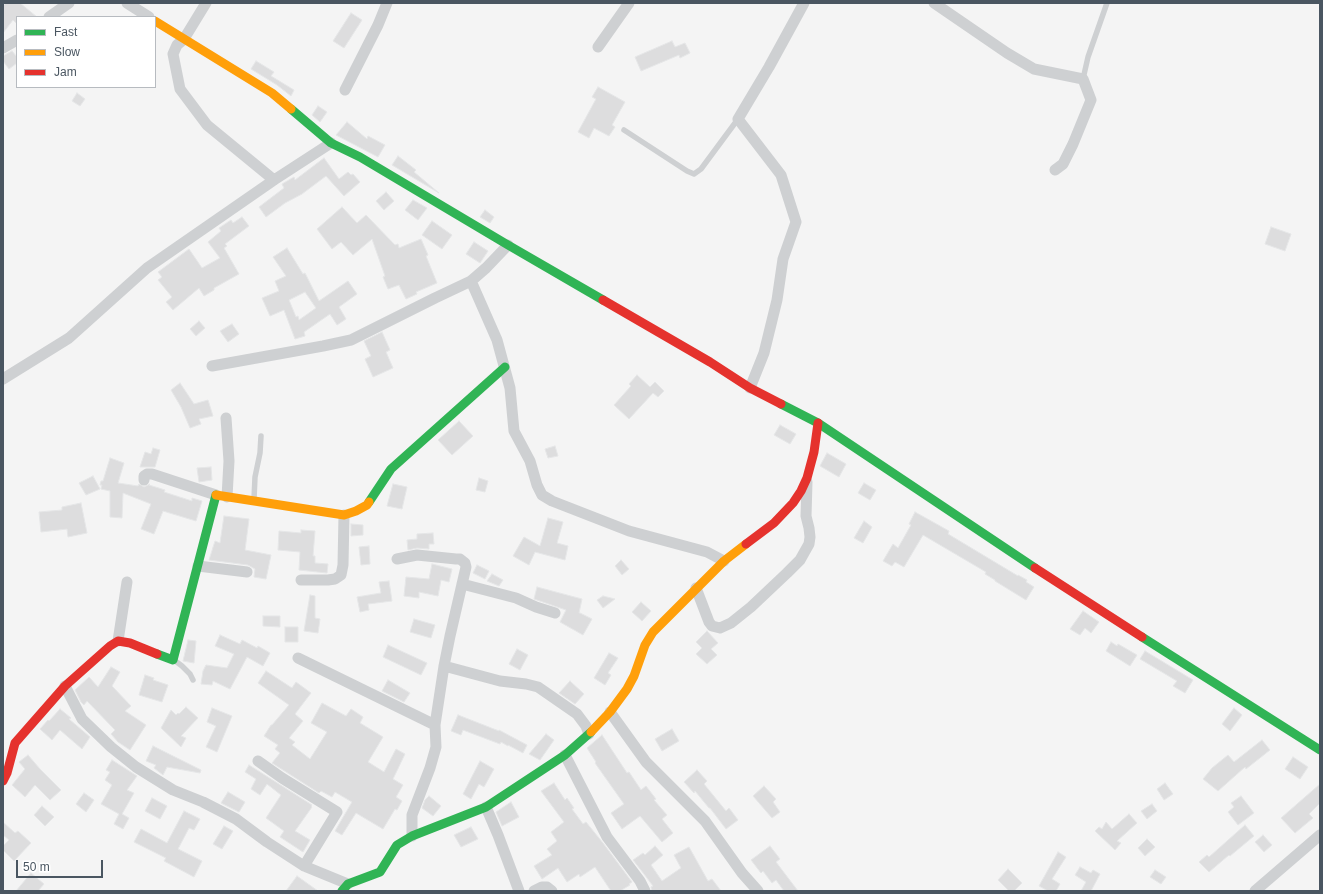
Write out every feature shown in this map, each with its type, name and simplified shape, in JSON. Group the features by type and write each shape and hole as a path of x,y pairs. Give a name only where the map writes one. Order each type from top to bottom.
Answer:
{"street":[{"path":"50,16 69,3"},
{"path":"127,3 147,16"},
{"path":"206,3 184,39 177,45 173,54 180,89 207,125 274,180"},
{"path":"345,90 378,25 387,3"},
{"path":"598,47 629,3"},
{"path":"750,388 764,354 777,300 783,259 796,222 781,175 738,119 769,67 804,3"},
{"path":"934,3 1034,70 1083,80 1091,100 1063,164 1055,170"},
{"path":"156,22 272,93 331,143 360,157 696,354 750,388 818,423 1050,578 1320,750"},
{"path":"3,48 16,41"},
{"path":"3,379 69,338 147,268 274,180 331,143"},
{"path":"212,366 351,340 471,281 508,245"},
{"path":"471,281 497,340 505,367 510,388 514,431 530,461 537,485 542,495 552,501 629,531 707,552 724,561"},
{"path":"144,480 144,476 147,474 152,474 222,496 344,515 367,505 391,469 505,367"},
{"path":"118,641 130,643 173,660 198,566 222,496 229,461 226,418"},
{"path":"65,686 82,718 121,756 173,790 203,802 236,819 267,842 304,866 345,887 380,872 397,845 412,836 486,807 564,755 589,734 610,712 634,676 648,639 696,588 724,561 774,523 793,503 807,478 814,452 818,423"},
{"path":"696,588 709,622 712,626 720,628 731,623 751,607 787,573 800,560 809,544 810,528 806,516 807,478"},
{"path":"301,580 328,580 341,575 343,565 344,515"},
{"path":"396,559 417,555 460,559 465,563 466,567 444,666 435,725 436,747 430,768 412,815 412,836"},
{"path":"198,566 247,572"},
{"path":"3,781 16,743 65,686 118,641 127,582"},
{"path":"462,584 516,598 536,607 555,613"},
{"path":"298,658 435,725"},
{"path":"444,666 500,681 538,687 577,714 586,726 589,734"},
{"path":"610,712 646,762 705,821 742,873 758,891"},
{"path":"564,755 607,837 640,881 644,891"},
{"path":"258,761 336,812 304,866"},
{"path":"486,807 519,891"},
{"path":"1255,891 1320,835"},
{"path":"534,891 542,887 547,887 552,891"}],"lane":[{"path":"1083,80 1088,57 1107,3"},
{"path":"624,130 694,174 701,169 738,119"},
{"path":"254,501 261,436"},
{"path":"173,660 182,666 190,674 193,680"}],"building":[{"path":"6,3 20,3 36,16 16,16 16,23 13,20 3,33 3,6"},
{"path":"351,13 362,20 344,48 333,41"},
{"path":"672,41 675,47 685,43 690,53 680,58 679,55 641,71 635,57"},
{"path":"12,51 16,56 16,64 9,69 3,61 3,56"},
{"path":"256,61 274,72 271,76 294,90 291,96 277,85 251,69"},
{"path":"598,87 625,102 612,125 615,127 609,136 594,128 589,138 578,132 596,99 592,97"},
{"path":"77,93 85,99 80,106 72,101"},
{"path":"318,106 327,112 320,122 312,115"},
{"path":"347,122 367,139 368,136 385,145 378,157 336,135"},
{"path":"398,156 416,170 414,172 439,193 392,165"},
{"path":"324,158 339,179 348,172 351,175 353,174 360,182 344,196 326,176 302,194 285,203 266,217 259,207 284,188 282,184 294,177 295,180"},
{"path":"386,192 394,201 384,210 376,201"},
{"path":"413,200 427,208 418,220 405,210"},
{"path":"342,207 357,223 366,215 395,245 398,244 399,248 421,239 437,283 416,292 417,294 406,299 399,285 388,289 372,239 353,255 341,242 332,249 317,229"},
{"path":"485,210 494,217 490,223 480,217"},
{"path":"242,217 249,226 225,244 227,246 224,248 239,274 214,288 214,290 204,296 199,288 173,310 166,302 172,297 158,280 162,277 158,272 189,249 202,268 220,258 208,242 221,231 219,228 231,220 233,223"},
{"path":"432,221 452,235 442,249 422,235"},
{"path":"1271,227 1291,234 1285,251 1265,244"},
{"path":"474,242 488,251 480,263 466,254"},
{"path":"287,248 303,274 305,273 319,301 348,281 357,294 339,307 346,319 337,325 330,314 304,332 305,336 295,339 284,310 270,316 262,298 279,291 275,281 286,276 273,257","holes":["305,292 316,308 299,320 298,316 296,317 289,300"]},
{"path":"199,321 205,328 196,336 190,329"},
{"path":"232,324 239,334 228,342 220,331"},
{"path":"382,332 390,350 386,352 393,368 373,377 365,359 371,356 364,341"},
{"path":"637,375 650,387 655,382 664,391 658,397 653,393 629,419 614,405 631,386 629,384"},
{"path":"180,383 194,404 208,400 213,416 199,419 201,424 190,428 181,407 171,390"},
{"path":"459,421 473,436 452,455 438,440"},
{"path":"780,425 796,434 790,444 774,435"},
{"path":"555,446 558,456 548,458 545,449"},
{"path":"153,448 160,450 155,467 140,467 145,452 151,454"},
{"path":"827,453 846,464 839,477 820,466"},
{"path":"110,458 124,463 118,483 138,486 139,484 144,487 150,484 149,485 165,490 164,492 192,501 192,498 202,501 196,521 163,511 154,534 141,529 151,504 123,493 122,518 110,517 110,491 101,489 102,485 100,485 101,481 103,481"},
{"path":"211,467 212,480 199,482 197,468"},
{"path":"93,476 100,489 86,495 79,483"},
{"path":"479,478 488,481 485,492 476,490"},
{"path":"864,483 876,490 870,500 858,493"},
{"path":"393,484 407,487 402,509 387,506"},
{"path":"81,503 87,533 68,537 67,529 41,532 39,512 62,510 62,507"},
{"path":"915,512 949,531 948,534 1027,580 1026,582 1034,587 1026,600 985,574 986,572 923,535 904,567 895,562 892,566 883,561 893,544 898,548 911,525 909,524"},
{"path":"224,516 249,519 245,550 271,555 266,579 254,577 255,569 248,565 209,560 215,541 220,543"},
{"path":"548,518 563,522 557,543 568,546 565,560 535,552 529,565 513,556 524,537 540,546"},
{"path":"864,521 872,527 863,543 854,538"},
{"path":"351,524 363,525 363,535 351,536"},
{"path":"301,530 315,531 313,556 315,556 315,563 328,564 327,573 299,570 300,552 278,550 279,531 301,533"},
{"path":"433,533 434,544 429,544 429,549 417,548 408,550 407,540 417,539 417,534"},
{"path":"369,546 370,564 361,565 359,547"},
{"path":"621,560 629,569 622,575 615,566"},
{"path":"432,564 452,569 449,582 441,580 438,596 419,592 419,598 404,596 406,577 429,579"},
{"path":"477,565 489,571 485,579 473,573"},
{"path":"492,574 503,580 499,586 487,581"},
{"path":"389,581 392,601 368,604 369,610 360,612 357,597 381,593 379,582"},
{"path":"537,587 582,599 579,613 592,619 583,635 560,622 566,610 534,599"},
{"path":"310,595 315,596 315,618 320,619 318,633 304,631"},
{"path":"603,596 615,599 603,608 597,600"},
{"path":"641,602 651,611 642,621 632,612"},
{"path":"1083,611 1099,622 1091,633 1085,628 1080,635 1070,629"},
{"path":"263,616 280,616 280,627 263,626"},
{"path":"414,619 435,625 431,638 410,632"},
{"path":"285,627 298,627 298,642 285,642"},
{"path":"707,631 718,643 711,649 717,655 707,664 696,654 702,648 696,642"},
{"path":"220,635 240,644 242,640 257,648 258,646 270,653 263,666 247,657 230,689 213,681 212,685 201,684 203,671 206,665 227,668 234,654 215,646"},
{"path":"188,640 196,641 194,663 183,661"},
{"path":"1111,642 1117,646 1118,644 1137,655 1130,666 1106,651"},
{"path":"388,645 427,663 421,675 383,657"},
{"path":"517,649 528,655 520,670 509,664"},
{"path":"1145,651 1193,680 1185,693 1173,686 1177,681 1140,659"},
{"path":"609,653 618,658 608,673 611,675 605,685 594,678"},
{"path":"111,667 120,672 112,686 131,706 125,711 146,725 130,750 118,742 111,734 115,730 87,701 84,705 81,702 75,690 89,677 98,687"},
{"path":"266,671 292,688 296,682 311,693 295,714 303,721 289,738 295,742 292,745 310,759 327,732 311,723 322,703 346,716 351,709 363,717 360,723 383,737 368,762 384,772 396,749 405,754 393,779 403,785 396,797 402,801 397,810 395,809 383,829 356,813 342,835 335,831 352,802 335,792 332,797 321,791 319,793 272,763 280,753 275,749 278,745 264,736 271,725 289,705 258,683"},
{"path":"145,675 154,678 153,680 168,685 162,702 139,695"},
{"path":"388,680 410,693 404,702 382,691"},
{"path":"570,681 584,694 575,704 559,693"},
{"path":"186,707 198,718 181,736 186,738 181,747 161,728 171,710 176,715"},
{"path":"212,708 232,716 217,752 206,747 216,726 207,722"},
{"path":"1234,708 1242,715 1230,731 1222,724"},
{"path":"60,709 90,737 82,749 60,730 52,740 40,729"},
{"path":"458,715 499,730 527,745 523,753 501,742 500,744 463,730 461,735 451,731"},
{"path":"672,729 679,741 662,751 655,739"},
{"path":"546,734 554,740 540,760 529,754"},
{"path":"602,735 627,773 629,772 641,790 646,786 656,799 654,800 667,815 662,819 673,833 662,842 640,816 622,829 611,813 624,804 595,763 596,762 587,748"},
{"path":"1262,740 1270,750 1246,769 1245,767 1218,791 1203,779 1212,768 1228,755 1234,762"},
{"path":"153,746 201,770 200,773 167,767 163,775 154,768 156,765 146,761"},
{"path":"28,755 61,790 50,800 35,785 25,797 12,785 25,769 19,762"},
{"path":"1293,757 1308,767 1300,779 1285,769"},
{"path":"112,760 137,776 127,790 134,793 122,814 129,818 123,829 114,824 119,814 101,804 112,785 105,780 110,772 106,770"},
{"path":"480,761 494,769 484,787 479,784 471,799 463,794"},
{"path":"249,765 312,805 295,831 310,840 303,852 280,837 284,831 266,818 281,795 267,784 260,795 251,789 256,779 245,772"},
{"path":"697,770 707,781 704,784 726,811 729,808 738,820 726,829 695,791 694,793 684,782"},
{"path":"554,783 565,800 567,798 574,808 572,809 583,824 586,822 603,843 632,882 629,884 630,885 620,891 611,891 595,867 580,877 579,874 567,882 558,868 542,879 534,866 552,855 547,849 557,841 551,832 564,822 541,791"},
{"path":"1165,783 1173,794 1164,800 1157,789"},
{"path":"1320,784 1320,803 1309,814 1313,818 1295,833 1281,818"},
{"path":"764,786 776,799 773,802 780,812 772,818 753,796"},
{"path":"228,792 245,802 239,812 221,803"},
{"path":"84,793 94,800 86,812 76,804"},
{"path":"429,796 441,806 433,816 422,808 425,800"},
{"path":"1241,796 1254,813 1238,825 1228,812 1234,807 1231,803"},
{"path":"152,798 167,806 160,819 145,811"},
{"path":"511,802 519,817 502,826 496,812"},
{"path":"1152,804 1157,811 1147,819 1141,811"},
{"path":"42,806 54,817 45,826 34,815"},
{"path":"184,811 200,819 194,830 189,828 178,849 202,861 194,877 164,861 166,858 134,842 141,829 167,843"},
{"path":"1129,814 1137,823 1117,841 1121,843 1115,850 1095,831 1099,827 1102,829 1106,822 1112,829"},
{"path":"3,822 15,833 18,831 31,843 14,861 3,850 3,846 9,840 3,835"},
{"path":"1245,825 1254,836 1209,872 1199,862 1207,855 1209,857"},
{"path":"224,826 233,831 222,849 213,844"},
{"path":"471,827 478,839 461,847 454,835"},
{"path":"1263,835 1272,845 1264,852 1255,842"},
{"path":"1147,839 1155,847 1145,856 1138,848"},
{"path":"655,846 663,855 651,865 662,881 681,868 674,855 689,847 708,881 712,879 721,891 652,891 651,887 653,886 633,860 643,853 645,855"},
{"path":"770,846 780,859 776,862 798,891 784,891 776,880 772,883 763,871 761,873 751,860"},
{"path":"1058,852 1066,857 1052,879 1060,884 1056,891 1048,891 1039,886"},
{"path":"1080,867 1091,873 1093,870 1100,874 1091,891 1081,891 1086,882 1075,875"},
{"path":"1008,869 1022,883 1014,891 1009,891 998,880"},
{"path":"1155,870 1166,877 1161,884 1150,877"},
{"path":"31,873 44,884 38,891 16,891"},
{"path":"297,876 318,891 286,891"}],"traffic: fast":[{"path":"291,109 331,143 360,157 603,300"},
{"path":"369,502 391,469 505,367"},
{"path":"781,404 818,423 1035,568"},
{"path":"157,654 173,660 216,495"},
{"path":"1142,637 1320,750"},
{"path":"342,891 348,884 380,872 397,845 412,836 486,807 565,755 591,732"}],"traffic: slow":[{"path":"156,22 272,93 291,109"},
{"path":"216,495 344,515 356,511 367,505 369,502"},
{"path":"591,732 610,712 627,689 634,676 645,645 653,632 724,561 746,544"}],"traffic: jam":[{"path":"603,300 710,362 750,388 781,404"},
{"path":"746,544 774,523 793,503 801,491 807,478 814,452 818,423"},
{"path":"1035,568 1142,637"},
{"path":"3,781 7,773 15,743 65,686 110,646 118,641 130,643 157,654"}]}
